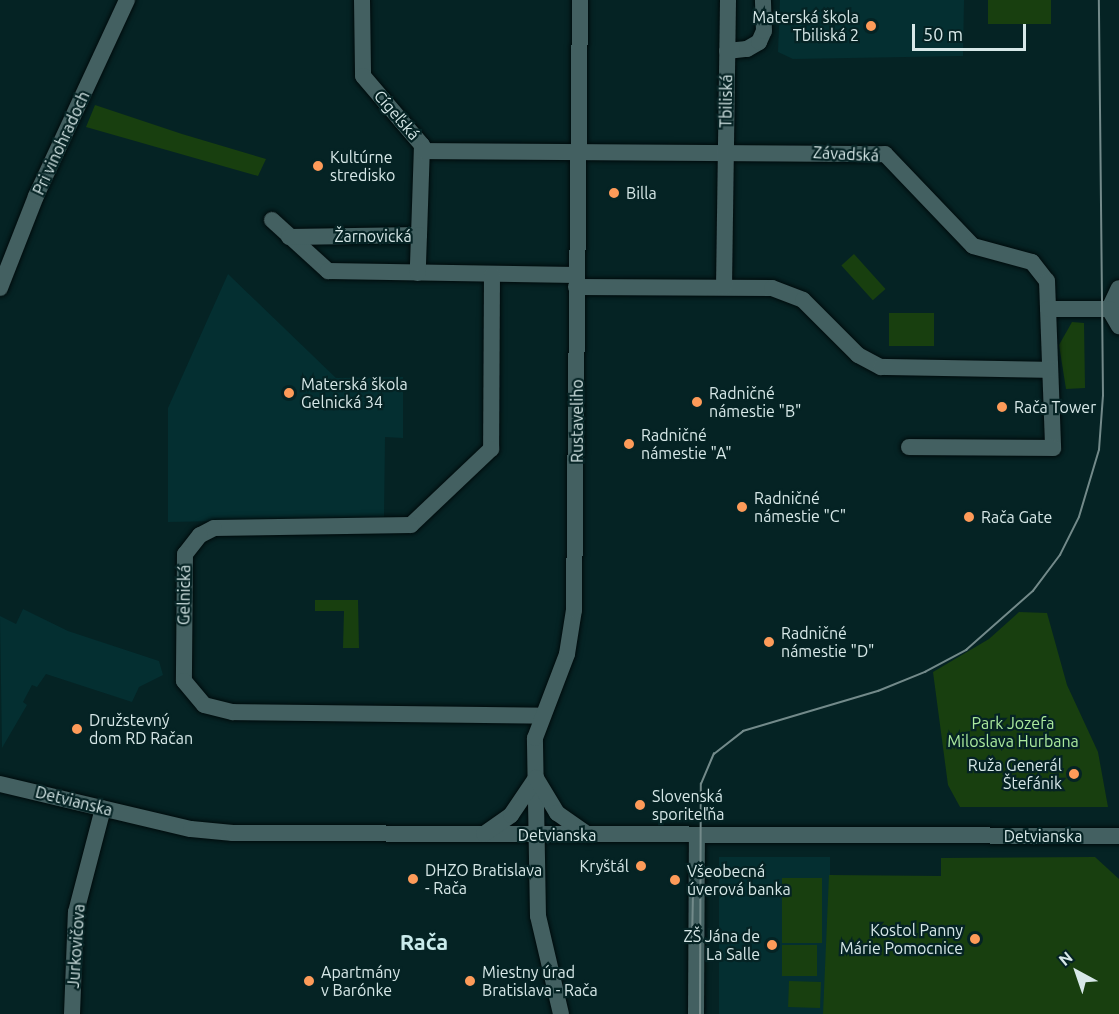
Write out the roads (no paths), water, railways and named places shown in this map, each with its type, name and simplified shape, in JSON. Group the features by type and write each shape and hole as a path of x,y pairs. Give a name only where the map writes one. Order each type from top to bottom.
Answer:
{"street":[{"name":"Pri vinohradoch","path":"0,288 36,196 127,0"},
{"name":"Cígeľská","path":"362,0 363,76 415,133 423,150 578,151"},
{"name":"Rustaveliho","path":"561,1014 539,927 535,738 541,716 565,661 574,610 580,0"},
{"name":"Tbiliská","path":"724,287 724,152 728,0"},
{"name":"Tbiliská","path":"727,51 747,49 759,42 764,31 763,0"},
{"path":"419,235 423,150"},
{"name":"Závadská","path":"578,151 885,154 973,246 1032,262 1047,281 1049,370 1053,391 1053,448 909,447"},
{"name":"Žarnovická","path":"272,220 328,271 492,275 576,281"},
{"name":"Žarnovická","path":"290,237 419,235 418,273"},
{"name":"Gelnická","path":"492,275 491,449 411,525 400,528 214,528 200,535 185,554 183,678 189,690 204,705 232,712 541,716"},
{"path":"576,281 772,288 803,300 858,355 881,367 1049,370"},
{"path":"1119,288 1114,309 1119,326"},
{"path":"1048,309 1114,309"},
{"path":"483,835 511,815 536,778 557,813 588,835"},
{"name":"Detvianska","path":"0,784 191,829 233,833 1119,836"},
{"name":"Jurkovičova","path":"72,1014 76,912 103,808"},
{"path":"696,1014 697,836"}],"tram line":[{"path":"700,1014 701,784 714,754 743,731 878,691 925,672 966,650 1033,591 1060,555 1079,517 1099,450 1103,396 1099,0"},
{"path":"692,944 693,893"}],"place":[{"name":"Materská škola Tbiliská 2","path":"871,26"},
{"name":"Kultúrne stredisko","path":"318,166"},
{"name":"Billa","path":"614,193"},
{"name":"Materská škola Gelnická 34","path":"289,393"},
{"name":"Radničné námestie \"B\"","path":"697,402"},
{"name":"Rača Tower","path":"1002,407"},
{"name":"Radničné námestie \"A\"","path":"629,444"},
{"name":"Radničné námestie \"C\"","path":"742,507"},
{"name":"Rača Gate","path":"969,517"},
{"name":"Radničné námestie \"D\"","path":"769,642"},
{"name":"Družstevný dom RD Račan","path":"77,729"},
{"name":"Ruža Generál Štefánik","path":"1074,774"},
{"name":"Slovenská sporiteľňa","path":"640,805"},
{"name":"Kryštál","path":"641,866"},
{"name":"DHZO Bratislava - Rača","path":"413,879"},
{"name":"Všeobecná úverová banka","path":"675,880"},
{"name":"Kostol Panny Márie Pomocnice","path":"975,939"},
{"name":"ZŠ Jána de La Salle","path":"772,945"},
{"name":"Apartmány v Barónke","path":"309,981"},
{"name":"Miestny úrad Bratislava - Rača","path":"470,981"}],"district":[{"name":"Rača","path":"424,942"}],"park label":[{"name":"Park Jozefa Miloslava Hurbana","path":"1013,732"}]}
